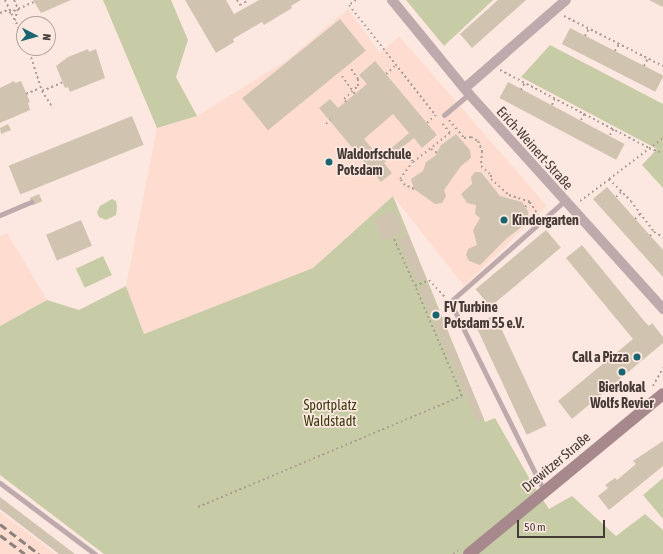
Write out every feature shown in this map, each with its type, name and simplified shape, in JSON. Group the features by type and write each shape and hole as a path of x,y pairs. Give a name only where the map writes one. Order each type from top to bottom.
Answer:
{"street":[{"name":"Erich-Weinert-Straße","path":"392,0 467,91 567,205 663,309"},
{"path":"467,91 490,66 566,0"},
{"name":"Drewitzer Straße","path":"469,554 663,394"}],"lane":[{"path":"444,115 467,91"},
{"path":"0,215 31,202"},
{"path":"544,492 450,302 543,220 567,205"},
{"path":"0,483 95,554"}],"path":[{"path":"4,0 16,26"},
{"path":"14,0 18,8 14,23"},
{"path":"237,0 240,5 249,0"},
{"path":"356,0 349,5 450,133 413,162 400,179 405,185 414,189"},
{"path":"0,13 34,2"},
{"path":"554,10 663,66"},
{"path":"585,36 589,28"},
{"path":"615,51 619,44"},
{"path":"30,56 40,88 53,108"},
{"path":"644,66 648,58"},
{"path":"386,74 396,66"},
{"path":"490,66 555,97 649,148 663,153"},
{"path":"346,102 344,99 358,86 358,80 351,69"},
{"path":"342,76 355,94"},
{"path":"42,91 63,82"},
{"path":"521,90 525,82"},
{"path":"26,94 40,88"},
{"path":"552,105 555,97"},
{"path":"581,120 585,113"},
{"path":"427,123 435,115"},
{"path":"444,115 464,138 471,137 478,141 482,151 481,166 492,179 509,195 530,202 543,220"},
{"path":"326,124 330,120"},
{"path":"610,135 614,128"},
{"path":"567,205 609,179 663,138"},
{"path":"401,148 413,162"},
{"path":"431,149 437,153"},
{"path":"367,174 371,170"},
{"path":"609,179 631,201 654,232 663,237"},
{"path":"616,197 621,192"},
{"path":"525,207 530,202"},
{"path":"635,219 640,214"},
{"path":"650,236 654,232"},
{"path":"198,507 462,396 394,239"},
{"path":"415,286 429,280 450,302"}],"shaded area":[{"name":"Waldorfschule Potsdam","path":"348,9 380,53 399,36 547,206 464,286 393,196 313,268 144,334 126,286 157,128 197,116 290,58"},
{"path":"7,233 47,300 0,326 0,236"},
{"path":"0,512 56,554 0,554"}],"green space":[{"path":"103,0 171,0 188,40 176,77 197,116 157,128"},
{"path":"406,0 493,0 444,46"},
{"path":"550,45 663,104 663,188 642,165 657,149 521,77"},
{"name":"Sportplatz Waldstadt","path":"393,196 485,422 495,418 532,483 549,509 572,496 616,536 645,514 663,530 663,554 104,554 0,475 0,326 47,300 79,310 126,286 144,334 313,268"},
{"path":"112,199 116,201 116,215 106,220 99,217 97,212 100,206"},
{"path":"103,256 112,275 85,288 76,269"},
{"path":"663,478 663,519 643,495"}],"building":[{"path":"33,0 71,0 41,13"},
{"path":"185,0 226,0 234,14 259,0 301,0 291,6 292,8 264,25 262,22 233,39 234,42 216,53"},
{"path":"498,0 526,0 472,48 460,34"},
{"path":"649,0 663,0 663,7"},
{"path":"340,19 366,51 268,130 242,98"},
{"path":"570,28 663,75 655,92 562,44"},
{"path":"88,49 89,52 96,49 105,78 70,92 68,87 65,88 56,66 68,57"},
{"name":"Waldorfschule Potsdam","path":"375,61 437,135 422,148 414,138 401,148 384,163 392,173 381,182 319,108 330,99 338,108 367,84 359,75","holes":["393,114 409,133 380,158 364,139"]},
{"path":"14,81 15,83 21,81 30,102 28,103 30,110 0,123 0,88"},
{"path":"508,82 625,144 616,160 500,98"},
{"path":"132,116 144,145 20,195 9,166"},
{"path":"8,124 11,130 1,134 0,128"},
{"path":"456,134 470,150 471,158 461,166 444,190 446,196 442,203 435,204 414,189 411,179 423,171 426,162 435,156 441,145"},
{"name":"Kindergarten","path":"475,172 481,172 500,196 522,202 528,211 529,221 506,239 480,265 469,261 466,255 468,249 477,245 473,230 480,218 475,214 476,205 467,203 461,194 472,184 471,177"},
{"path":"607,187 663,250 663,277 593,199"},
{"path":"39,194 42,201 33,205 30,198"},
{"path":"395,210 404,232 383,241 374,219"},
{"path":"81,220 92,246 57,261 46,235"},
{"path":"546,230 561,248 490,307 476,289"},
{"path":"408,235 426,278 416,283 398,239"},
{"path":"582,245 645,322 649,326 652,323 663,337 663,343 572,419 558,401 633,339 566,258"},
{"path":"427,284 484,419 477,422 419,288"},
{"path":"495,315 547,426 527,435 475,324"},
{"path":"663,441 663,466 609,510 598,496 608,488 605,485 615,478 617,480 636,464 633,461"},
{"path":"0,497 75,554 59,554 0,509"}],"railway":[{"path":"0,524 39,554"},
{"path":"0,535 25,554"}],"place":[{"name":"Waldorfschule Potsdam","path":"329,162"},
{"name":"Kindergarten","path":"504,220"},
{"name":"FV Turbine Potsdam 55 e.V.","path":"436,315"},
{"name":"Call a Pizza","path":"637,357"},
{"name":"Bierlokal Wolfs Revier","path":"622,372"}]}
